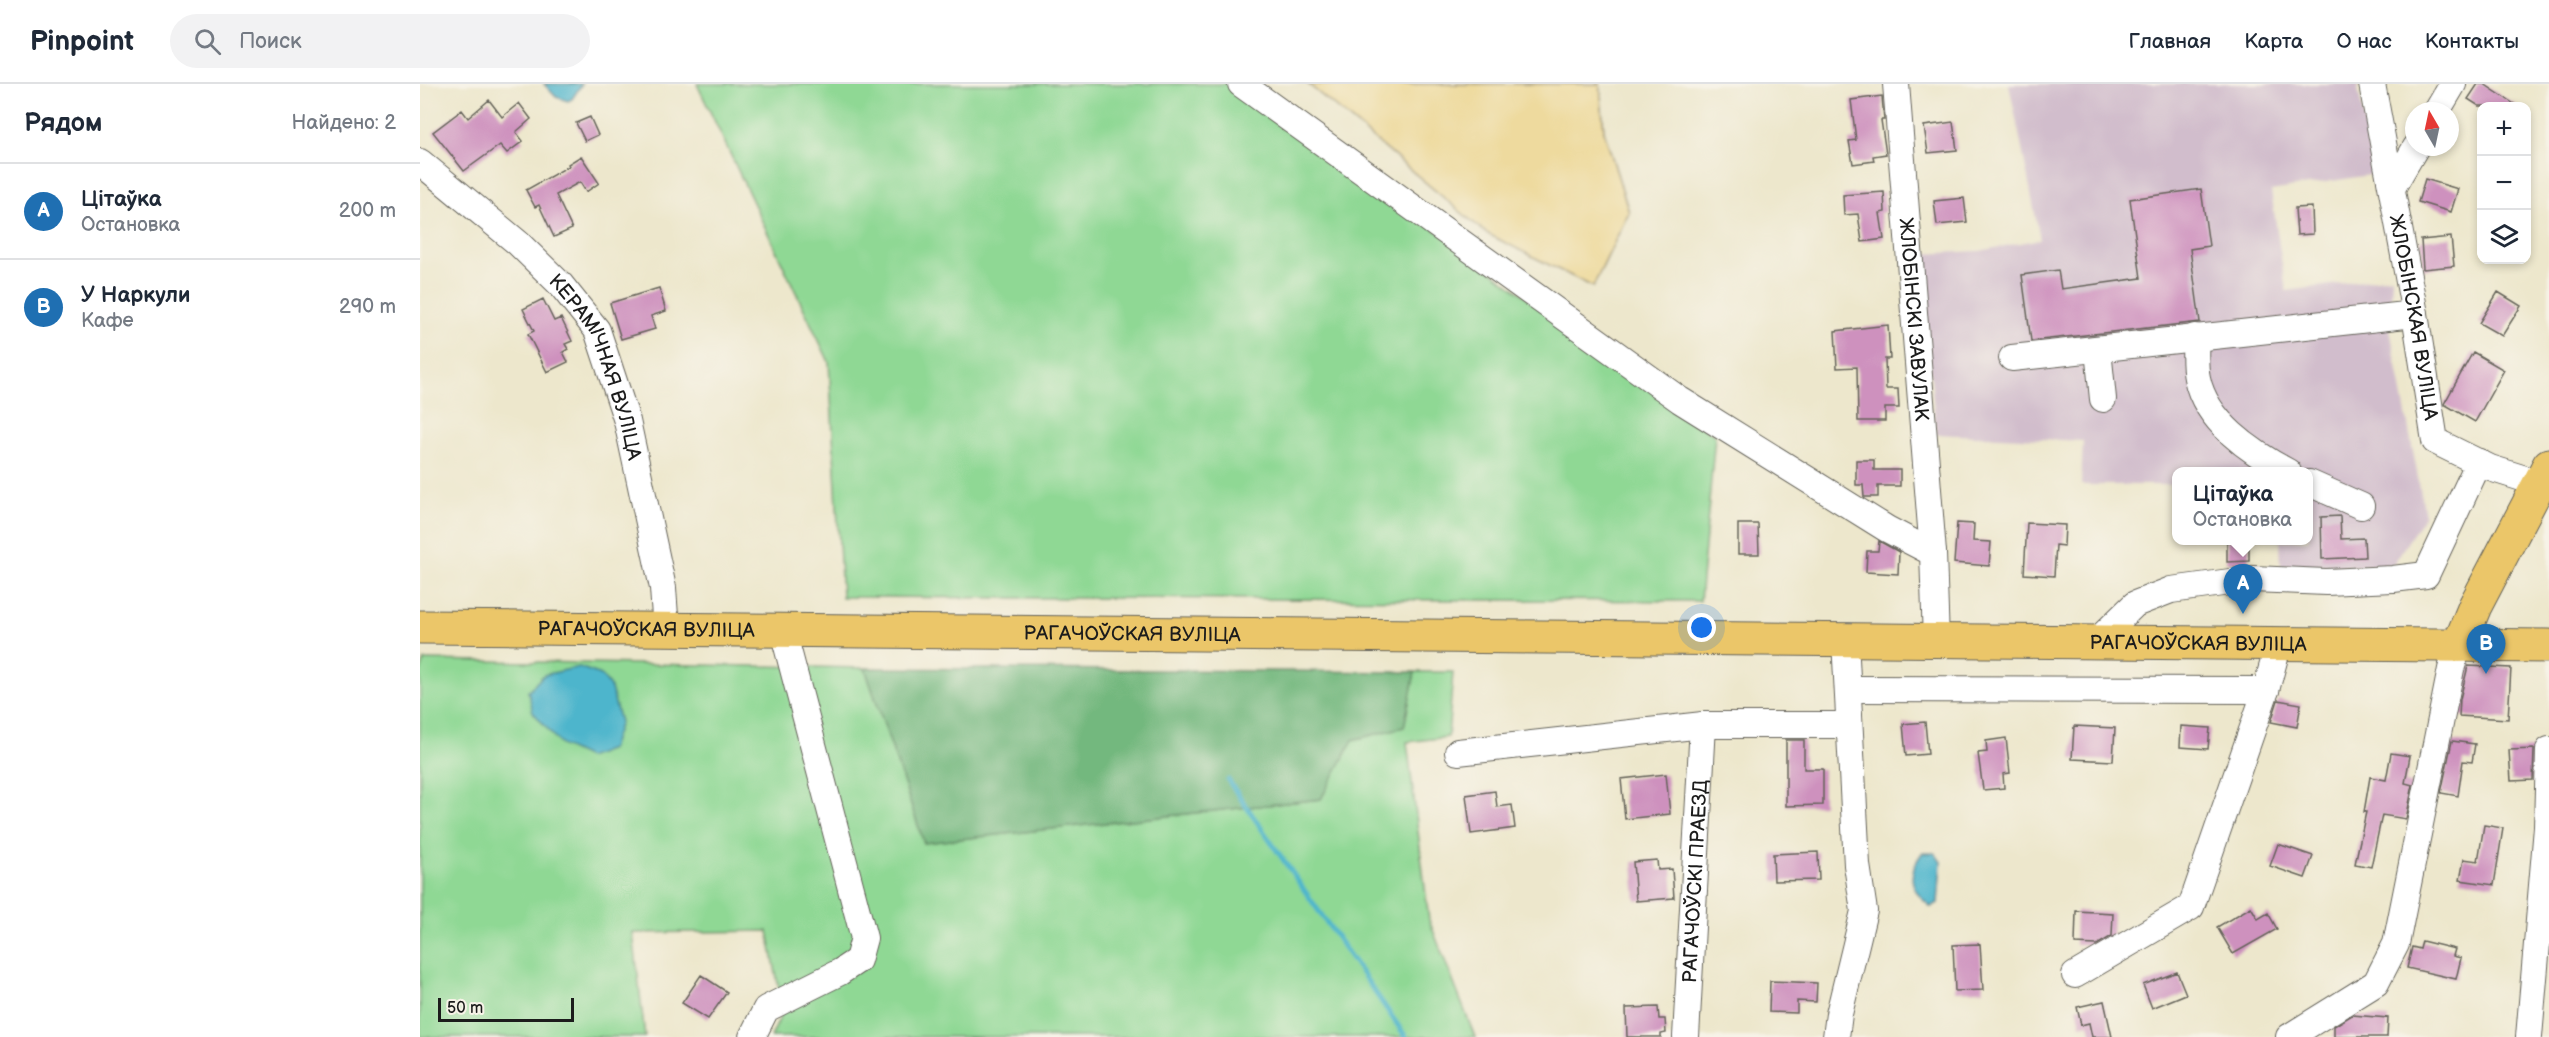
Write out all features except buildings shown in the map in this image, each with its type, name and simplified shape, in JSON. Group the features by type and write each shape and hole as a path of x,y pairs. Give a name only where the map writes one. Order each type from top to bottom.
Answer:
{"main road":[{"path":"2458,645 2475,606 2544,474"},
{"name":"РАГАЧОЎСКАЯ ВУЛІЦА","path":"420,627 666,631 2279,642 2549,646"}],"street":[{"path":"1241,84 1680,400 1887,529 1933,553"},
{"name":"ЖЛОБІНСКІ ЗАВУЛАК","path":"1896,84 1933,553 1936,641"},
{"name":"ЖЛОБІНСКАЯ ВУЛІЦА","path":"2372,84 2415,314 2435,441 2479,462 2544,474"},
{"path":"2442,102 2453,84"},
{"path":"2392,188 2411,156"},
{"name":"КЕРАМІЧНАЯ ВУЛІЦА","path":"420,162 525,250 561,285 597,330 627,421 663,588 666,631"},
{"path":"2012,358 2415,314"},
{"path":"2195,337 2196,377 2204,401 2227,430 2279,467"},
{"path":"2098,350 2103,399"},
{"path":"2096,642 2135,604 2171,590 2252,579 2326,582 2426,575 2479,462"},
{"path":"2313,485 2361,506"},
{"path":"753,1037 766,1009 840,972 858,960 864,938 783,631"},
{"path":"1836,1037 1839,1014 1864,911 1857,865 1845,640"},
{"path":"2074,975 2191,907 2265,690 2279,642"},
{"path":"2289,1037 2313,1029 2376,983 2396,944 2451,669 2458,645"},
{"path":"1849,689 2265,690"},
{"path":"1458,752 1703,725 1848,725"},
{"name":"РАГАЧОЎСКІ ПРАЕЗД","path":"1686,1037 1703,725"},
{"path":"2536,1027 2549,750"}],"shaded area":[{"path":"2009,84 2357,84 2375,174 2271,191 2286,291 2392,277 2390,329 2425,515 2392,566 2281,567 2280,545 2313,545 2313,467 2172,467 2172,485 2081,485 2083,441 1936,434 1920,254 1980,251 2040,239"}],"green space":[{"path":"697,84 1238,84 1715,436 1700,601 842,597 829,362"},
{"path":"425,660 865,668 924,843 1321,799 1352,740 1404,727 1415,672 1453,672 1448,737 1407,742 1429,920 1475,1037 771,1037 783,1011 768,931 633,933 645,1037 420,1037 420,673"},
{"path":"865,668 1415,672 1404,727 1353,740 1321,799 924,843"}],"sand":[{"path":"1308,84 1600,84 1604,131 1629,212 1593,287 1486,233"}],"water":[{"path":"544,84 582,84 572,99 568,101 556,97"},
{"path":"579,667 601,675 611,688 620,722 611,749 588,758 561,745 533,712 528,691 544,675"},
{"path":"1922,853 1935,853 1941,862 1938,903 1931,907 1918,894 1913,882 1914,868"}],"waterway":[{"path":"1228,780 1406,1037"}],"place":[{"name":"Цітаўка","path":"2243,614"},
{"name":"У Наркули","path":"2486,674"}]}
